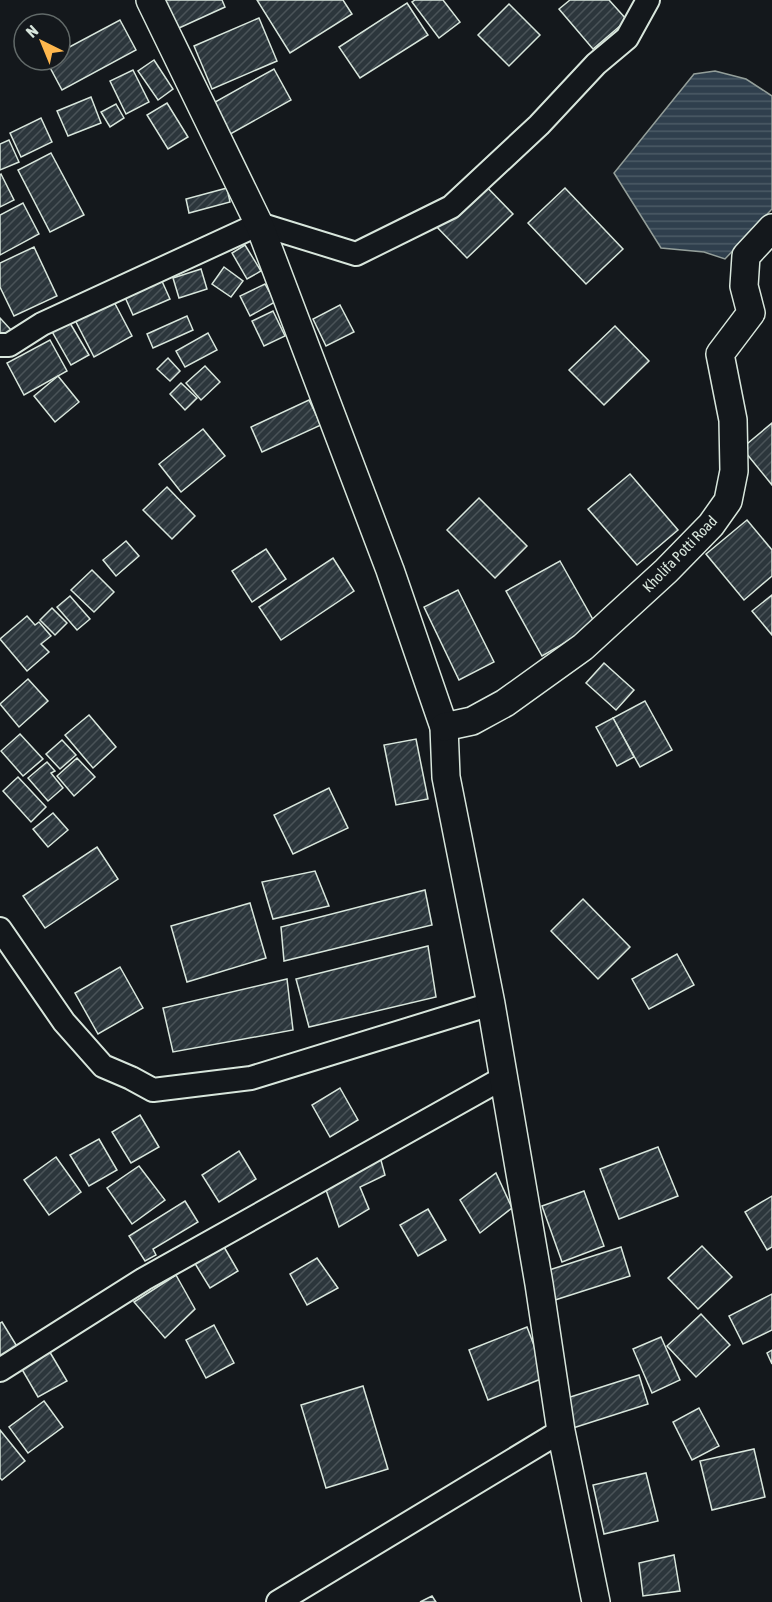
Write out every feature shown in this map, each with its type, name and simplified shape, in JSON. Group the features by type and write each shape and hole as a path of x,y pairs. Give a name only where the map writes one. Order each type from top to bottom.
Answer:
{"street":[{"path":"150,0 259,224 390,570 444,727 446,777 491,1004 539,1284 561,1431 596,1602"},
{"path":"0,345 9,345 42,324 259,224 356,254 452,207 539,125 596,64 627,38 648,0"},
{"name":"Kholifa Potti Road","path":"444,727 472,721 506,703 583,647 666,571 711,525 728,501 734,471 733,420 720,354 751,313 744,286 746,256 772,228"},
{"path":"0,929 64,1022 103,1066 153,1090 251,1078 491,1004"},
{"path":"0,1370 144,1279 503,1078"},
{"path":"278,1602 561,1431"}],"water":[{"path":"715,71 746,79 772,96 772,209 725,259 704,252 661,248 614,173 694,74"}],"building":[{"path":"150,0 222,0 225,7 166,34"},
{"path":"257,0 343,0 352,14 290,53"},
{"path":"415,0 443,0 460,22 439,38 412,2"},
{"path":"570,0 609,0 627,20 593,49 559,9"},
{"path":"407,3 428,35 360,78 339,47"},
{"path":"509,4 540,35 509,66 478,35"},
{"path":"259,18 277,61 212,89 194,46"},
{"path":"120,20 136,50 62,90 52,72 72,72 72,46"},
{"path":"154,60 173,89 158,100 138,71"},
{"path":"274,69 291,100 225,137 208,106"},
{"path":"133,70 149,102 126,114 110,81"},
{"path":"91,97 101,123 68,136 57,111"},
{"path":"167,103 188,137 168,149 147,115"},
{"path":"116,104 124,118 110,127 101,112"},
{"path":"41,118 52,142 21,157 10,133"},
{"path":"9,140 19,162 0,170 0,144"},
{"path":"51,153 84,215 50,232 18,170"},
{"path":"0,175 14,200 0,207"},
{"path":"479,179 513,214 467,258 433,223"},
{"path":"227,188 230,202 189,213 186,199"},
{"path":"565,188 623,249 586,284 528,223"},
{"path":"23,203 39,234 0,255 0,215"},
{"path":"245,245 261,271 247,279 232,253"},
{"path":"34,247 57,296 14,316 0,287 0,263"},
{"path":"224,267 243,281 231,297 212,284"},
{"path":"201,269 207,289 179,298 173,278"},
{"path":"161,279 170,299 133,315 124,295"},
{"path":"265,284 275,302 250,316 240,296"},
{"path":"112,298 132,336 94,357 74,318"},
{"path":"340,305 354,332 326,346 313,319"},
{"path":"273,311 285,336 264,346 252,321"},
{"path":"187,316 193,330 153,348 147,334"},
{"path":"0,318 11,330 0,340"},
{"path":"67,318 89,355 71,365 50,328"},
{"path":"615,326 649,361 604,405 569,370"},
{"path":"208,333 217,350 185,367 176,351"},
{"path":"50,340 67,371 24,395 7,363"},
{"path":"168,358 180,371 170,381 157,369"},
{"path":"205,366 220,382 201,400 186,383"},
{"path":"58,376 79,402 55,422 34,396"},
{"path":"181,383 197,398 185,410 170,394"},
{"path":"309,400 321,425 262,452 251,427"},
{"path":"772,423 772,485 742,448"},
{"path":"203,429 225,456 181,492 159,464"},
{"path":"630,474 678,530 637,565 588,509"},
{"path":"167,487 195,516 172,539 143,510"},
{"path":"479,498 527,546 495,578 447,530"},
{"path":"747,520 772,550 772,576 744,600 706,554"},
{"path":"126,541 139,556 116,576 103,560"},
{"path":"266,549 286,579 252,602 232,571"},
{"path":"333,558 354,591 281,640 259,607"},
{"path":"560,561 596,625 542,656 506,591"},
{"path":"92,570 114,592 94,612 71,590"},
{"path":"458,590 494,662 459,680 424,607"},
{"path":"772,595 772,635 752,611"},
{"path":"70,596 90,619 77,630 57,607"},
{"path":"52,608 67,623 55,635 40,620"},
{"path":"27,616 35,625 39,622 51,636 41,644 49,652 27,671 0,639"},
{"path":"604,663 634,690 616,710 586,683"},
{"path":"28,679 48,701 19,727 0,704"},
{"path":"645,701 672,750 640,767 613,718"},
{"path":"89,715 116,747 93,768 65,735"},
{"path":"613,718 634,757 617,766 596,727"},
{"path":"20,734 43,759 23,776 1,751"},
{"path":"416,739 428,799 396,805 384,745"},
{"path":"62,740 76,755 60,769 46,754"},
{"path":"77,758 95,777 74,796 57,776"},
{"path":"47,762 55,771 51,773 63,788 48,801 28,778"},
{"path":"18,777 46,807 31,822 3,791"},
{"path":"329,788 348,828 293,854 274,815"},
{"path":"53,813 68,830 48,847 33,829"},
{"path":"97,847 118,879 45,928 23,896"},
{"path":"315,871 329,906 273,919 262,882"},
{"path":"425,890 432,925 284,961 281,927"},
{"path":"583,899 630,947 598,979 551,931"},
{"path":"250,903 266,958 187,982 171,926"},
{"path":"428,946 436,997 309,1027 296,979"},
{"path":"677,954 694,985 649,1009 632,979"},
{"path":"120,967 143,1008 98,1034 75,993"},
{"path":"287,979 293,1030 173,1052 163,1008"},
{"path":"340,1088 358,1120 330,1137 312,1105"},
{"path":"140,1115 159,1147 131,1163 112,1132"},
{"path":"99,1139 117,1170 89,1186 70,1155"},
{"path":"658,1147 678,1196 619,1219 600,1169"},
{"path":"239,1151 256,1179 219,1202 202,1175"},
{"path":"379,1153 385,1175 360,1187 369,1209 339,1227 325,1187"},
{"path":"56,1157 81,1192 49,1215 24,1180"},
{"path":"139,1166 165,1200 132,1224 107,1188"},
{"path":"496,1173 512,1208 480,1233 460,1200"},
{"path":"584,1191 604,1246 562,1262 542,1206"},
{"path":"772,1196 772,1247 767,1250 745,1212"},
{"path":"185,1201 198,1222 153,1249 156,1255 145,1261 129,1236"},
{"path":"428,1209 446,1240 418,1256 400,1225"},
{"path":"220,1240 238,1271 210,1288 191,1257"},
{"path":"702,1246 732,1277 698,1309 668,1278"},
{"path":"621,1247 630,1276 555,1300 546,1271"},
{"path":"317,1258 338,1288 307,1305 290,1274"},
{"path":"176,1275 195,1309 165,1338 134,1302"},
{"path":"772,1294 772,1330 743,1344 729,1316"},
{"path":"701,1314 730,1345 696,1377 667,1346"},
{"path":"2,1322 21,1353 0,1365 0,1323"},
{"path":"214,1325 234,1363 206,1378 186,1340"},
{"path":"527,1327 546,1377 488,1400 469,1350"},
{"path":"661,1337 680,1380 652,1393 633,1349"},
{"path":"48,1349 67,1381 38,1397 20,1366"},
{"path":"772,1350 772,1364 767,1353"},
{"path":"639,1375 648,1404 573,1428 564,1399"},
{"path":"363,1386 388,1469 326,1488 301,1405"},
{"path":"44,1401 63,1427 28,1453 9,1427"},
{"path":"699,1408 719,1446 692,1460 673,1422"},
{"path":"0,1430 25,1461 2,1480 0,1478"},
{"path":"754,1449 765,1497 712,1510 700,1461"},
{"path":"646,1473 658,1521 604,1534 593,1485"},
{"path":"674,1555 680,1591 643,1596 639,1563"},
{"path":"432,1596 436,1602 420,1602"}]}
